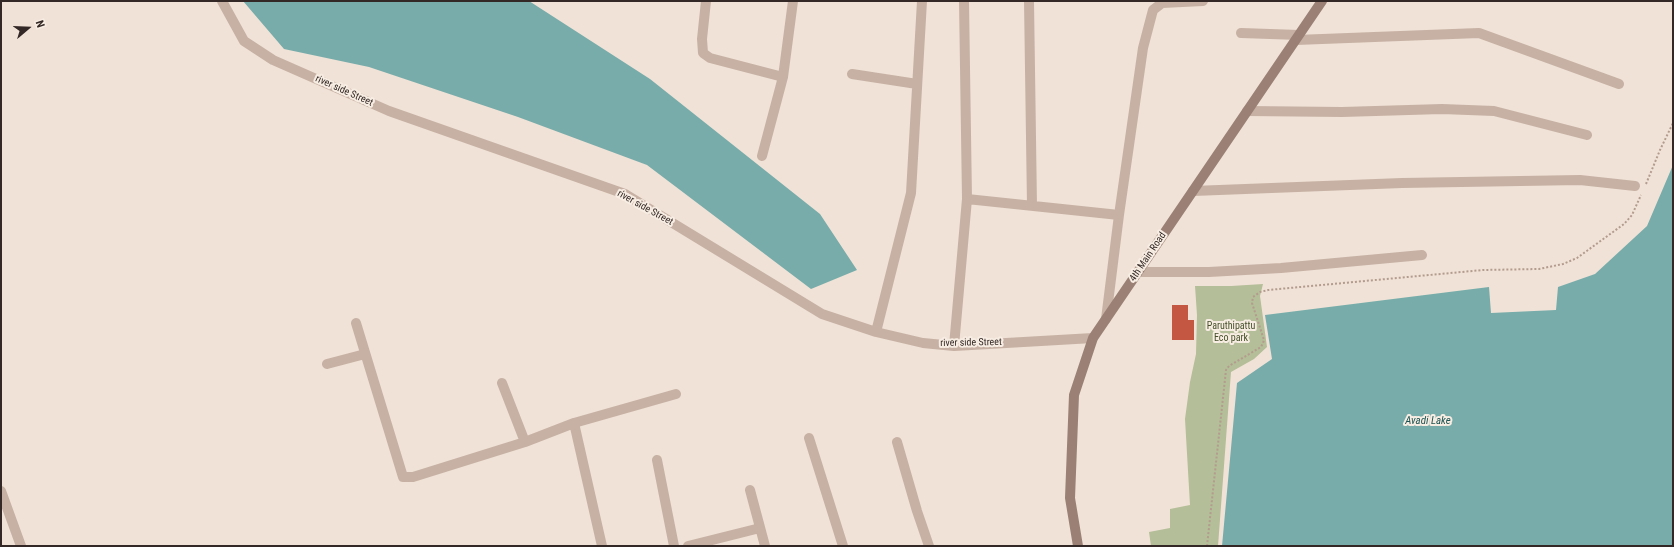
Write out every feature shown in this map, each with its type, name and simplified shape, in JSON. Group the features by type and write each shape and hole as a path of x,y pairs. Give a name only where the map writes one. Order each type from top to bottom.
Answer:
{"main road":[{"name":"4th Main Road","path":"1078,546 1070,498 1074,395 1093,338 1322,1"}],"street":[{"name":"river side Street","path":"222,1 244,41 273,60 389,111 625,194 822,314 876,332 923,343 954,346 1093,338"},
{"path":"706,1 702,39 703,53 710,58 782,77"},
{"path":"762,156 782,77 793,1"},
{"path":"876,332 911,193 922,1"},
{"path":"954,346 967,199 964,1"},
{"path":"1029,1 1032,206"},
{"path":"1106,319 1143,48 1153,10 1162,3 1203,1"},
{"path":"1242,33 1297,37 1479,33 1619,84"},
{"path":"852,74 917,84"},
{"path":"1247,111 1342,112 1442,109 1494,111 1587,135"},
{"path":"1193,191 1402,183 1580,180 1635,186"},
{"path":"967,199 1119,215"},
{"path":"1138,272 1209,272 1267,269 1422,255"},
{"path":"356,323 403,478 413,477 525,442 574,423 676,394"},
{"path":"327,364 365,354"},
{"path":"502,383 525,442"},
{"path":"574,423 602,546"},
{"path":"809,438 843,546"},
{"path":"897,442 929,546"},
{"path":"657,460 674,546"},
{"path":"750,490 765,546"},
{"path":"1,491 22,546"},
{"path":"688,546 760,528"}],"path":[{"path":"1207,546 1226,370 1229,366 1261,347 1264,340 1252,303 1253,297 1260,292 1268,290 1483,270 1539,269 1563,264 1577,258 1624,224 1632,215 1673,123"}],"green space":[{"name":"Paruthipattu Eco park","path":"1263,284 1260,296 1267,347 1254,359 1231,372 1218,546 1151,546 1149,532 1170,528 1170,509 1190,505 1185,419 1190,382 1196,354 1197,315 1195,286"}],"water":[{"path":"243,1 529,1 650,79 820,214 857,270 811,289 647,165 518,117 369,67 284,49"},
{"name":"Avadi Lake","path":"1673,165 1673,546 1222,546 1237,383 1272,359 1265,315 1489,287 1491,313 1556,310 1558,287 1595,274 1647,226"}],"building":[{"path":"1172,305 1188,305 1188,320 1194,320 1194,340 1172,340"}]}
